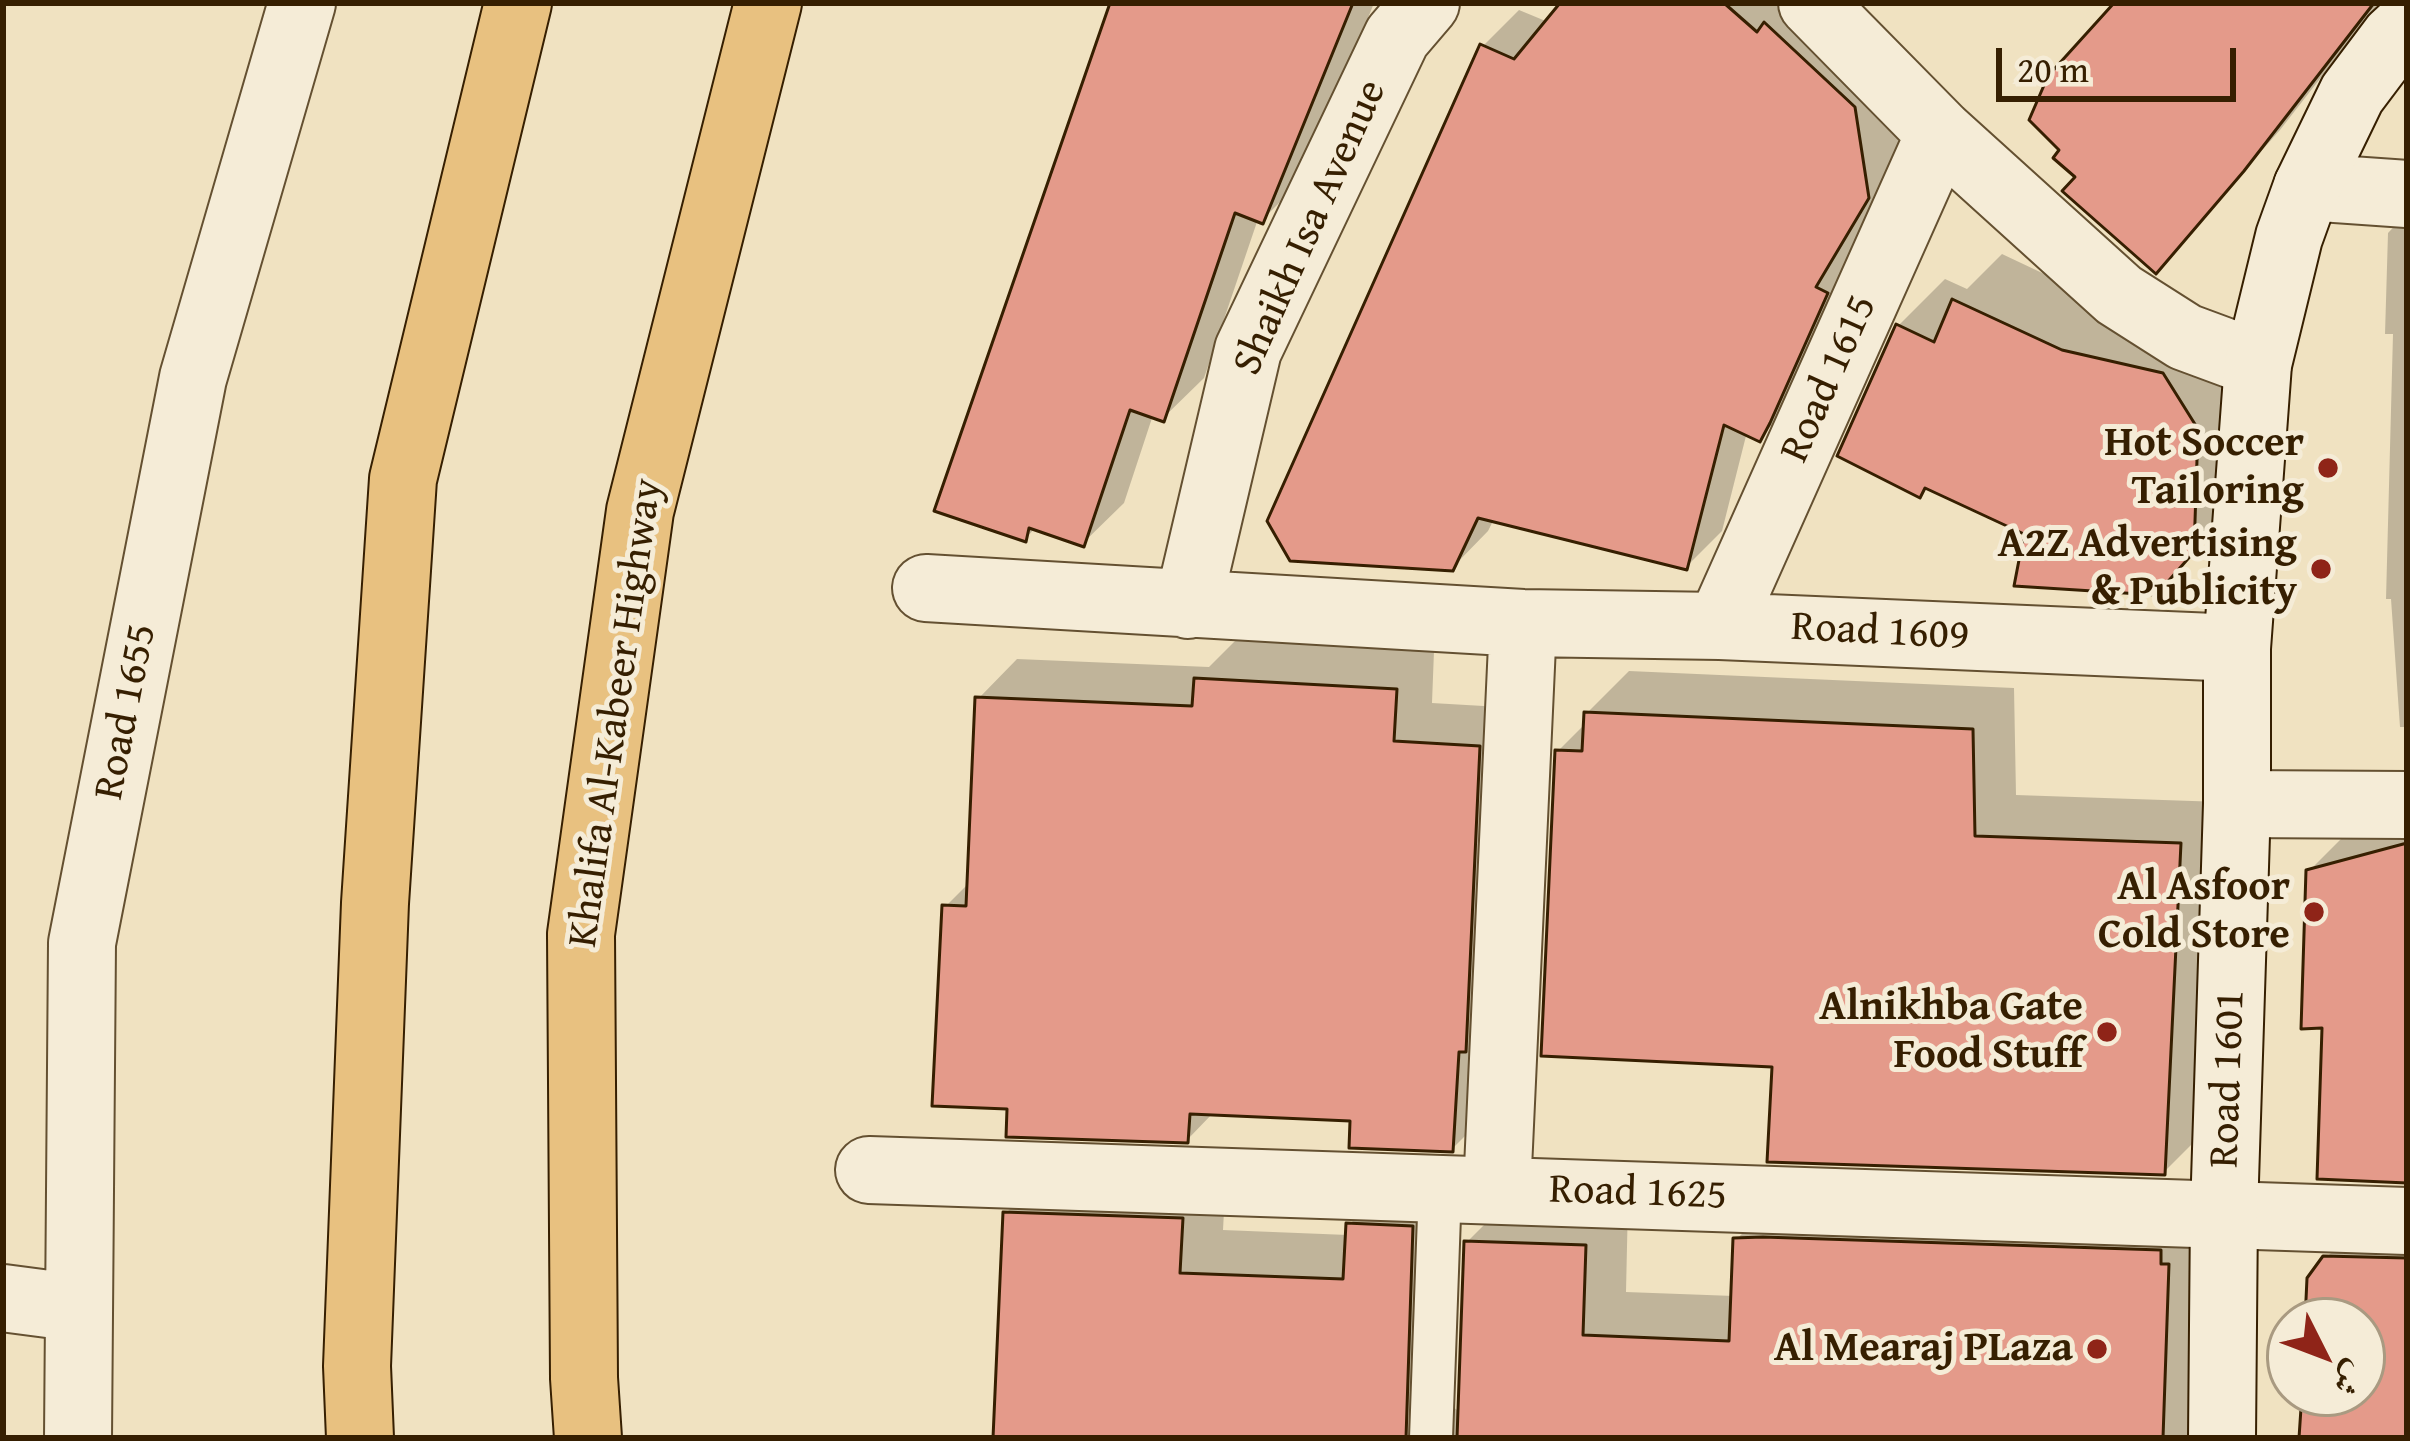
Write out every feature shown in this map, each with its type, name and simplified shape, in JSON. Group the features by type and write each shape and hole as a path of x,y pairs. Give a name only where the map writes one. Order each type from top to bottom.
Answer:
{"main road":[{"path":"360,1438 357,1366 375,903 403,479 518,3"},
{"name":"Khalifa Al-Kabeer Highway","path":"588,1438 580,934 640,511 768,3"}],"street":[{"name":"Road 1655","path":"78,1438 82,943 194,378 302,3"},
{"name":"Shaikh Isa Avenue","path":"1188,605 1248,350 1397,37 1426,3"},
{"path":"1812,3 1940,133 2119,296 2185,337 2258,364"},
{"path":"2237,649 2258,364 2289,237 2353,94 2407,26"},
{"name":"Road 1615","path":"1720,626 1940,133"},
{"path":"2307,188 2407,194"},
{"name":"Road 1609","path":"926,587 1523,623 1720,626 2237,649"},
{"path":"1468,1189 1523,623"},
{"name":"Road 1601","path":"2222,1438 2237,649"},
{"path":"2237,804 2407,806"},
{"name":"Road 1625","path":"869,1170 2407,1221"},
{"path":"3,1298 79,1308"}],"lane":[{"path":"1431,1438 1468,1189"}],"building":[{"path":"1110,3 1353,3 1263,224 1235,213 1164,422 1130,410 1084,547 1029,528 1026,542 934,511"},
{"path":"1560,3 1724,3 1757,32 1764,22 1855,107 1869,198 1816,287 1828,293 1770,423 1760,442 1724,425 1687,570 1478,518 1453,571 1290,561 1267,521 1480,44 1514,59"},
{"path":"2114,3 2374,3 2244,171 2156,274 2062,191 2075,177 2053,158 2059,150 2029,120 2048,76"},
{"path":"1952,299 2062,350 2163,373 2198,429 2194,552 2156,595 2014,586 2024,534 1925,488 1920,498 1837,456 1896,324 1934,342"},
{"path":"1194,678 1397,689 1394,741 1480,746 1466,1052 1459,1052 1453,1152 1349,1148 1350,1121 1190,1114 1188,1143 1006,1137 1007,1109 932,1106 942,905 966,906 975,697 1192,706"},
{"path":"1584,712 1973,729 1975,836 2181,843 2165,1175 1767,1162 1772,1067 1541,1056 1555,750 1582,751"},
{"path":"2407,843 2407,1183 2317,1179 2322,1028 2301,1029 2306,870"},
{"path":"1003,1212 1183,1218 1180,1273 1343,1279 1346,1223 1413,1226 1406,1438 993,1438"},
{"path":"1733,1238 2161,1250 2161,1264 2169,1264 2163,1438 1457,1438 1464,1241 1586,1245 1583,1335 1729,1341"},
{"path":"2323,1256 2407,1258 2407,1438 2299,1438 2300,1417 2386,1417 2386,1297 2306,1297 2307,1278"}],"place":[{"name":"Hot Soccer Tailoring","path":"2328,468"},
{"name":"A2Z Advertising & Publicity","path":"2321,569"},
{"name":"Al Asfoor Cold Store","path":"2314,912"},
{"name":"Alnikhba Gate Food Stuff","path":"2107,1032"},
{"name":"Al Mearaj PLaza","path":"2097,1349"}]}
